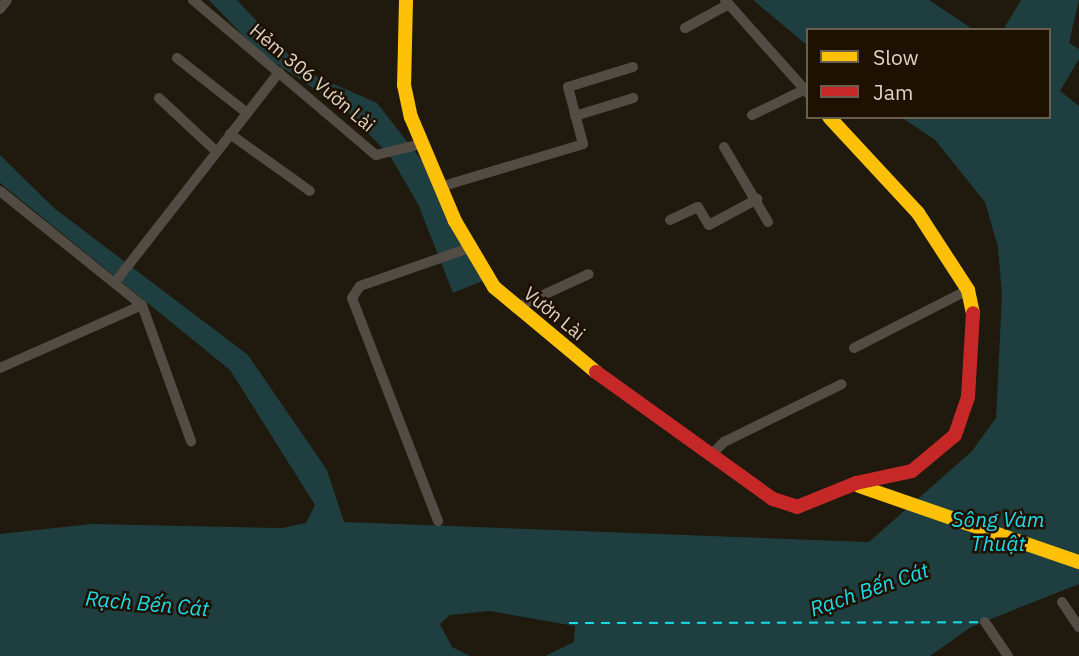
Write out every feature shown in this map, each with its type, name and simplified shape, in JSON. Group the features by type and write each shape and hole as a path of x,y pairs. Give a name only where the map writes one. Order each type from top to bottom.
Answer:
{"main road":[{"name":"Vườn Lài","path":"406,0 404,85 421,144 468,248 515,308 710,456 786,505 817,504 849,486 877,483 912,471 955,435 968,397 968,290"},
{"path":"831,119 918,213 968,290"},
{"path":"877,483 1079,551"},
{"path":"877,483 1079,562"}],"street":[{"path":"0,9 7,0"},
{"name":"Hẻm 306 Vườn Lài","path":"193,0 376,156 421,144"},
{"path":"685,28 727,2 806,91 752,115"},
{"path":"177,58 247,113"},
{"path":"440,187 583,144 568,87 633,67"},
{"path":"117,279 279,72"},
{"path":"159,98 217,152"},
{"path":"575,116 633,98"},
{"path":"230,134 310,191"},
{"path":"724,146 768,222"},
{"path":"0,191 117,279 142,305 191,441"},
{"path":"670,220 698,207 709,225 757,200"},
{"path":"438,521 352,298 360,286 468,248"},
{"path":"515,308 589,274"},
{"path":"854,348 968,290"},
{"path":"0,368 142,305"},
{"path":"710,456 724,442 842,384"},
{"path":"1062,602 1079,627"},
{"path":"985,622 1008,656"}],"water":[{"path":"209,0 237,0 304,71 377,103 430,171 485,280 453,293 418,204 390,156 346,110 259,52"},
{"path":"753,0 929,0 971,28 806,28 806,44"},
{"name":"Sông Vàm Thuật","path":"1021,0 1079,0 1069,43 1079,49 1079,59 1060,91 1079,106 1079,584 971,627 930,656 545,656 574,642 575,626 490,611 450,615 440,624 452,647 470,656 0,656 0,534 91,524 282,528 306,523 315,505 230,370 0,183 0,155 54,208 248,355 327,470 344,522 869,542 972,451 996,418 1002,295 998,247 985,202 935,140 904,119 1051,119 1051,28 1004,28"}],"ferry route":[{"path":"569,623 980,622"}],"traffic: slow":[{"path":"406,0 404,85 411,117 455,221 494,287 596,372"},
{"path":"831,119 918,213 968,290 973,313"},
{"path":"859,486 1079,562"}],"traffic: jam":[{"path":"596,372 773,499 797,507 856,483 912,471 955,435 968,397 973,313"}],"water label":[{"name":"Rạch Bến Cát","path":"869,589"},
{"name":"Rạch Bến Cát","path":"147,603"}]}
